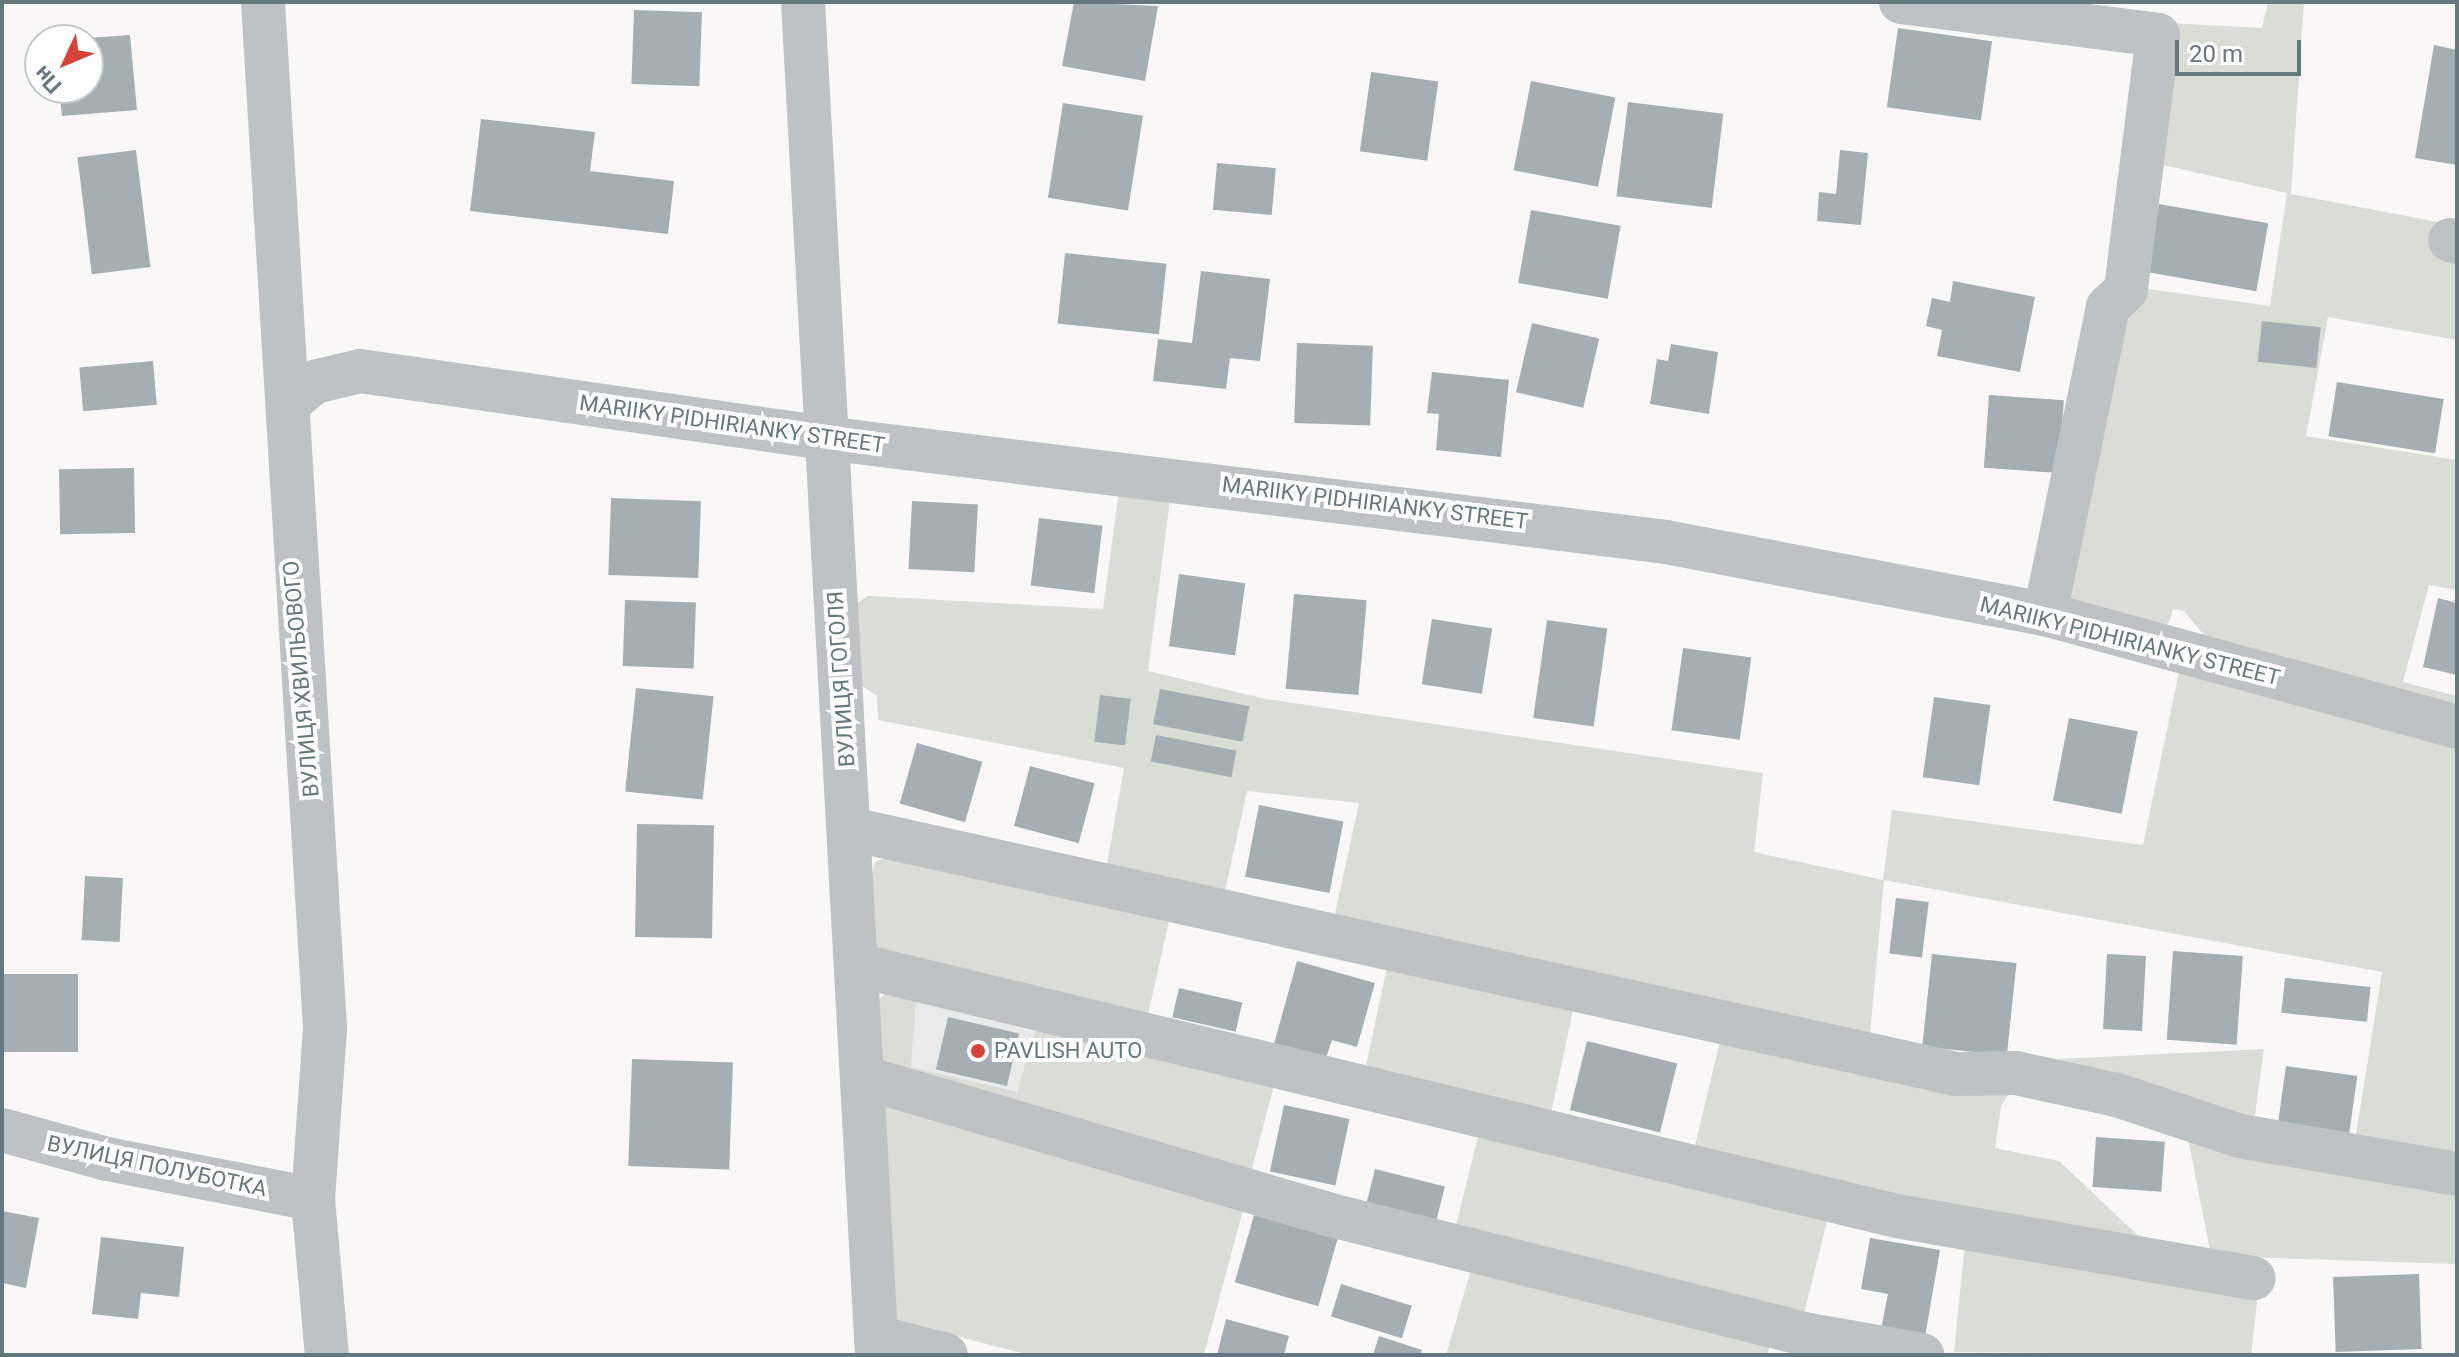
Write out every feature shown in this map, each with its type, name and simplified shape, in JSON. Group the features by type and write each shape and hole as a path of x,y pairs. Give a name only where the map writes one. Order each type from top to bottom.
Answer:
{"street":[{"name":"ВУЛИЦЯ ХВИЛЬОВОГО","path":"263,2 288,404 291,561 325,1028 313,1199 327,1355"},
{"name":"ВУЛИЦЯ ГОГОЛЯ","path":"803,2 824,438 861,966 862,1077 876,1346"},
{"path":"1901,2 2158,35 2126,290 2108,307 2045,614"},
{"name":"MARIIKY PIDHIRIANKY STREET","path":"288,404 314,382 360,371 824,438 1666,542 2045,614 2457,727"},
{"path":"851,829 1956,1074 2016,1073 2117,1095 2240,1136 2457,1174"},
{"path":"861,966 1897,1216 2254,1278"},
{"path":"862,1077 1327,1214 1809,1335 1922,1355"},
{"name":"ВУЛИЦЯ ПОЛУБОТКА","path":"2,1130 107,1159 313,1199"},
{"path":"876,1346 946,1355"}],"shaded area":[{"path":"2268,2 2304,2 2291,194 2443,223 2457,253 2457,340 2328,317 2306,436 2457,460 2457,590 2429,585 2403,682 2457,696 2457,711 2208,640 2184,611 2173,609 2166,631 2059,604 2134,287 2270,306 2287,193 2154,163 2168,23 2262,28"},
{"path":"1119,491 1170,500 1148,671 1266,699 1763,773 1754,852 1883,880 1892,810 2143,845 2179,672 2457,745 2457,1164 2354,1147 2382,972 1884,880 1869,1046 1333,923 1359,803 1247,791 1223,900 1105,875 1124,768 878,720 877,696 862,686 856,604 868,596 1103,609"},
{"path":"895,853 1170,917 1147,1019 881,958 872,943 870,886 875,862"},
{"path":"1387,967 1574,1007 1551,1113 1364,1074"},
{"path":"886,994 917,995 911,1067 1017,1092 1039,1020 1277,1074 1249,1180 877,1062 877,1000"},
{"path":"917,995 1039,1020 1017,1093 911,1067"},
{"path":"1720,1041 2014,1086 2001,1106 1995,1148 2059,1161 2148,1245 1693,1154"},
{"path":"2264,1049 2253,1129 2061,1076 2059,1059"},
{"path":"901,1104 1246,1199 1204,1355 1030,1355 897,1321 881,1108"},
{"path":"2186,1128 2457,1192 2457,1264 2211,1256"},
{"path":"1480,1129 1828,1216 1802,1322 1454,1235"},
{"path":"1965,1242 2258,1293 2251,1355 1954,1352"},
{"path":"1473,1263 1771,1342 1767,1355 1446,1355"}],"building":[{"path":"1074,2 1158,6 1145,81 1062,66"},
{"path":"634,10 702,12 699,86 631,84"},
{"path":"1898,28 1992,41 1981,120 1887,107"},
{"path":"130,35 137,110 62,116 61,104 104,104 104,37"},
{"path":"2434,45 2457,50 2457,165 2415,158"},
{"path":"1371,72 1438,81 1427,161 1360,151"},
{"path":"1531,81 1615,97 1598,187 1514,170"},
{"path":"1628,102 1723,114 1712,208 1616,196"},
{"path":"1063,103 1143,116 1128,210 1048,198"},
{"path":"481,119 595,132 590,171 674,181 668,234 470,211"},
{"path":"136,150 150,267 92,274 77,157"},
{"path":"1840,150 1868,153 1861,225 1817,221 1819,192 1836,194"},
{"path":"1217,163 1276,168 1272,215 1213,210"},
{"path":"2159,204 2268,223 2256,291 2147,272"},
{"path":"1531,210 1621,226 1608,299 1518,283"},
{"path":"1065,253 1166,264 1159,334 1058,324"},
{"path":"1201,271 1270,279 1260,361 1230,358 1226,389 1153,381 1158,339 1192,343"},
{"path":"1953,281 2035,297 2020,372 1937,356 1942,330 1926,326 1932,298 1950,302"},
{"path":"2262,321 2321,327 2316,368 2258,362"},
{"path":"1532,323 1599,339 1583,408 1516,392"},
{"path":"1297,343 1373,346 1370,426 1294,423"},
{"path":"1671,344 1718,352 1709,414 1650,404 1657,359 1668,361"},
{"path":"153,361 157,405 83,411 79,367"},
{"path":"1432,372 1509,380 1501,457 1436,450 1439,414 1427,413"},
{"path":"2337,382 2444,399 2435,453 2328,436"},
{"path":"1989,395 2064,400 2059,473 1984,468"},
{"path":"134,468 135,533 60,534 59,469"},
{"path":"611,498 701,501 698,578 608,575"},
{"path":"912,501 978,504 974,572 908,569"},
{"path":"1039,518 1103,526 1094,593 1031,585"},
{"path":"1179,574 1245,583 1235,656 1169,646"},
{"path":"1294,594 1367,600 1358,695 1286,689"},
{"path":"2438,598 2457,603 2457,675 2423,667"},
{"path":"625,600 696,602 694,668 623,666"},
{"path":"1432,619 1492,629 1482,694 1422,684"},
{"path":"1547,620 1607,628 1594,727 1533,718"},
{"path":"1683,648 1751,658 1740,740 1671,730"},
{"path":"636,688 714,696 703,800 625,791"},
{"path":"1160,689 1249,706 1242,742 1153,724"},
{"path":"1100,695 1131,699 1125,745 1094,742"},
{"path":"1934,697 1990,705 1979,785 1923,777"},
{"path":"2069,718 2138,731 2122,814 2053,800"},
{"path":"1156,735 1236,751 1231,777 1151,762"},
{"path":"917,743 982,762 965,822 900,804"},
{"path":"1030,766 1095,783 1079,843 1014,826"},
{"path":"1259,805 1343,821 1329,893 1245,877"},
{"path":"637,824 714,825 712,938 635,937"},
{"path":"85,876 123,878 120,942 82,940"},
{"path":"1896,898 1929,902 1922,958 1889,954"},
{"path":"2173,951 2243,956 2237,1045 2167,1040"},
{"path":"1932,954 2017,963 2007,1055 1922,1046"},
{"path":"2107,954 2146,956 2142,1031 2103,1029"},
{"path":"1297,961 1375,983 1357,1047 1332,1040 1326,1058 1274,1044"},
{"path":"2,974 78,974 78,1052 2,1052"},
{"path":"2285,978 2371,987 2367,1022 2281,1013"},
{"path":"1179,988 1242,1003 1236,1032 1172,1017"},
{"name":"PAVLISH AUTO","path":"948,1017 1019,1033 1007,1086 936,1070"},
{"path":"1587,1041 1677,1063 1660,1132 1570,1110"},
{"path":"632,1059 733,1063 729,1169 628,1166"},
{"path":"2286,1066 2357,1076 2349,1138 2277,1128"},
{"path":"1284,1105 1350,1119 1335,1185 1270,1172"},
{"path":"2096,1137 2165,1142 2161,1192 2093,1187"},
{"path":"1375,1169 1445,1186 1435,1225 1365,1208"},
{"path":"2,1211 39,1218 26,1288 2,1283"},
{"path":"1254,1215 1338,1239 1318,1306 1235,1282"},
{"path":"101,1237 184,1247 179,1297 141,1293 138,1319 92,1314"},
{"path":"1870,1238 1940,1250 1925,1337 1881,1329 1888,1294 1861,1289"},
{"path":"2419,1274 2422,1349 2336,1352 2333,1277"},
{"path":"1341,1284 1412,1306 1402,1338 1331,1317"},
{"path":"1226,1319 1289,1336 1284,1355 1217,1355"},
{"path":"1379,1336 1422,1350 1420,1355 1373,1355"}],"place":[{"name":"PAVLISH AUTO","path":"978,1051"}]}
